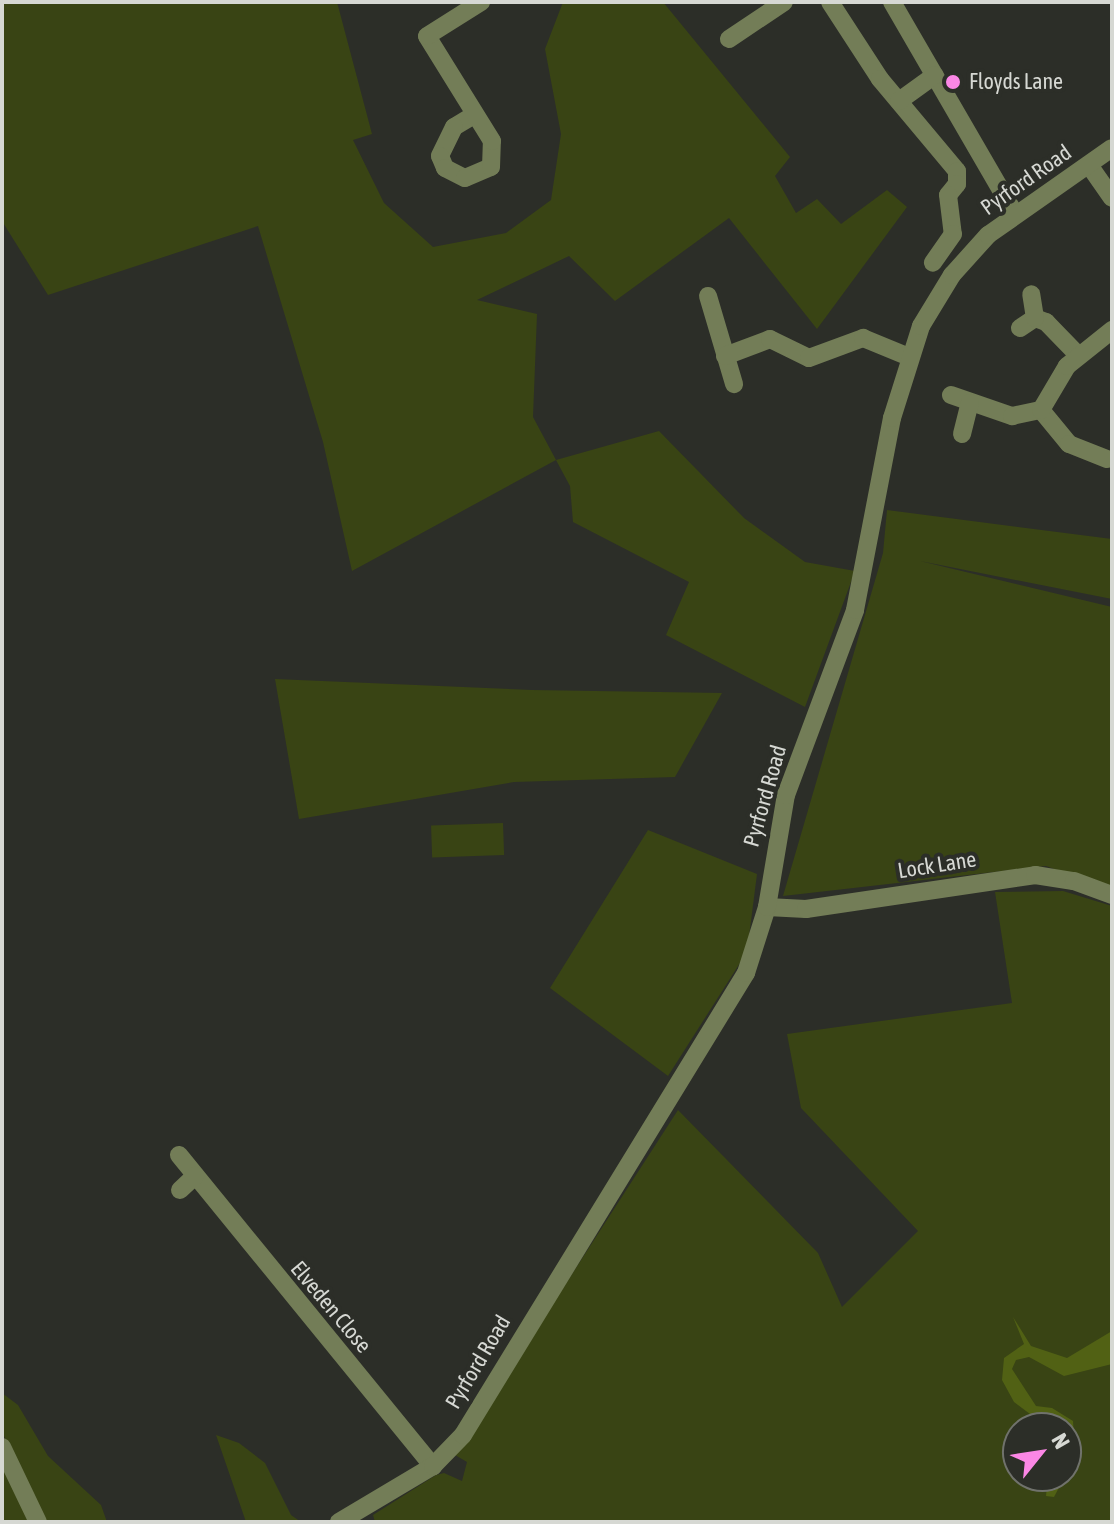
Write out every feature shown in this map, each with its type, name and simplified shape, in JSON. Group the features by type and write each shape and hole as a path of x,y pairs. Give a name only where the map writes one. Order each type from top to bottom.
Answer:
{"street":[{"path":"474,115 427,36 481,2"},
{"path":"729,39 784,2"},
{"path":"830,2 899,101 958,175 948,195 953,234 933,263"},
{"path":"892,2 1015,214"},
{"path":"899,101 935,75"},
{"name":"Pyrford Road","path":"339,1522 433,1466 463,1435 746,973 767,907 786,795 855,610 878,482 909,357 930,308 952,275 1015,214 1112,148"},
{"path":"1089,165 1112,198"},
{"path":"1031,294 1028,323 1046,322 1078,355"},
{"path":"708,296 734,384"},
{"path":"1041,410 1052,386 1078,355 1112,330"},
{"path":"725,356 770,339 809,358 863,338 909,357"},
{"path":"951,395 1012,416 1041,410"},
{"path":"962,434 970,403"},
{"path":"1041,410 1054,432 1097,461"},
{"name":"Lock Lane","path":"767,907 806,909 1035,875 1074,881 1112,895"},
{"name":"Elveden Close","path":"179,1155 433,1466"},
{"path":"180,1190 195,1176"},
{"path":"2,1447 38,1522"}],"shaded area":[{"path":"2,2 337,2 372,134 353,140 384,203 433,247 506,233 551,200 561,134 545,49 563,2 663,2 790,157 775,176 796,213 817,199 841,224 887,190 907,207 817,329 729,218 615,301 569,256 477,300 537,314 533,417 556,460 352,571 323,442 258,226 48,295 2,221"},
{"path":"659,431 744,518 805,562 855,571 805,707 666,635 689,582 573,522 570,486 556,460"},
{"path":"887,510 1112,539 1112,599 920,561 1112,607 1112,890 1046,866 783,896 883,553"},
{"path":"275,679 532,690 722,693 675,777 514,782 299,819"},
{"path":"503,823 504,855 432,857 431,826"},
{"path":"648,830 757,874 747,952 668,1076 550,988"},
{"path":"1063,891 1112,906 1112,1522 375,1522 373,1515 436,1475 444,1473 462,1481 467,1462 455,1455 678,1110 818,1253 842,1307 918,1231 801,1108 787,1034 1012,1003 995,892"},
{"path":"1013,1317 1031,1346 1067,1358 1112,1331 1112,1364 1064,1376 1029,1357 1016,1360 1012,1369 1036,1406 1058,1412 1027,1412 1014,1402 1002,1380 1004,1358 1024,1344"},
{"path":"2,1393 18,1405 48,1456 101,1505 107,1522 45,1522 2,1432"},
{"path":"216,1435 239,1443 265,1463 291,1515 301,1522 246,1522"},
{"path":"2,1456 33,1522 2,1522"},
{"path":"1046,1492 1057,1492 1054,1497 1046,1496"}],"place":[{"name":"Floyds Lane","path":"953,82"}]}
